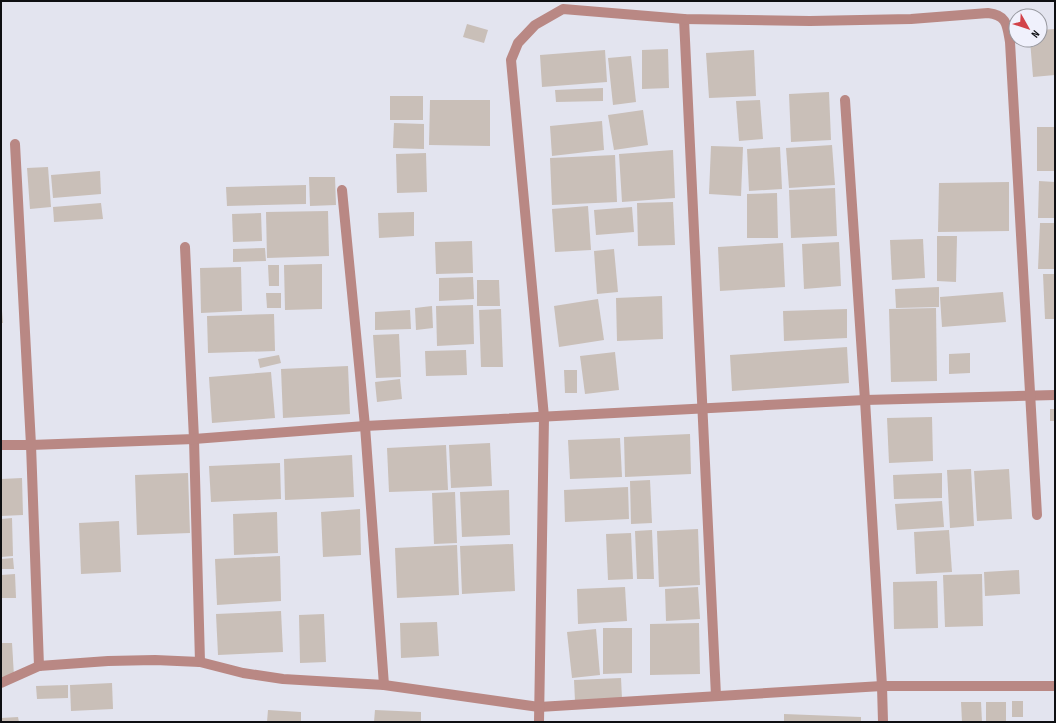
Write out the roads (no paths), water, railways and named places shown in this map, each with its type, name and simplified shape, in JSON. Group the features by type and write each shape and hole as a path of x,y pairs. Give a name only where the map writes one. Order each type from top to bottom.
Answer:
{"street":[{"path":"539,722 544,417 511,60 518,42 535,25 563,9 684,19 810,21 911,19 988,13 995,14 1003,19 1007,25 1010,42 1037,514"},
{"path":"684,19 716,696"},
{"path":"844,100 865,400 883,722"},
{"path":"15,144 31,445 39,666"},
{"path":"342,190 365,426 384,685"},
{"path":"185,247 194,439 200,662"},
{"path":"1,445 194,439 365,426 865,400 1055,395"},
{"path":"1,683 39,666 108,660 156,660 200,662 243,673 283,679 384,685 539,707 882,686 1055,686"}]}
